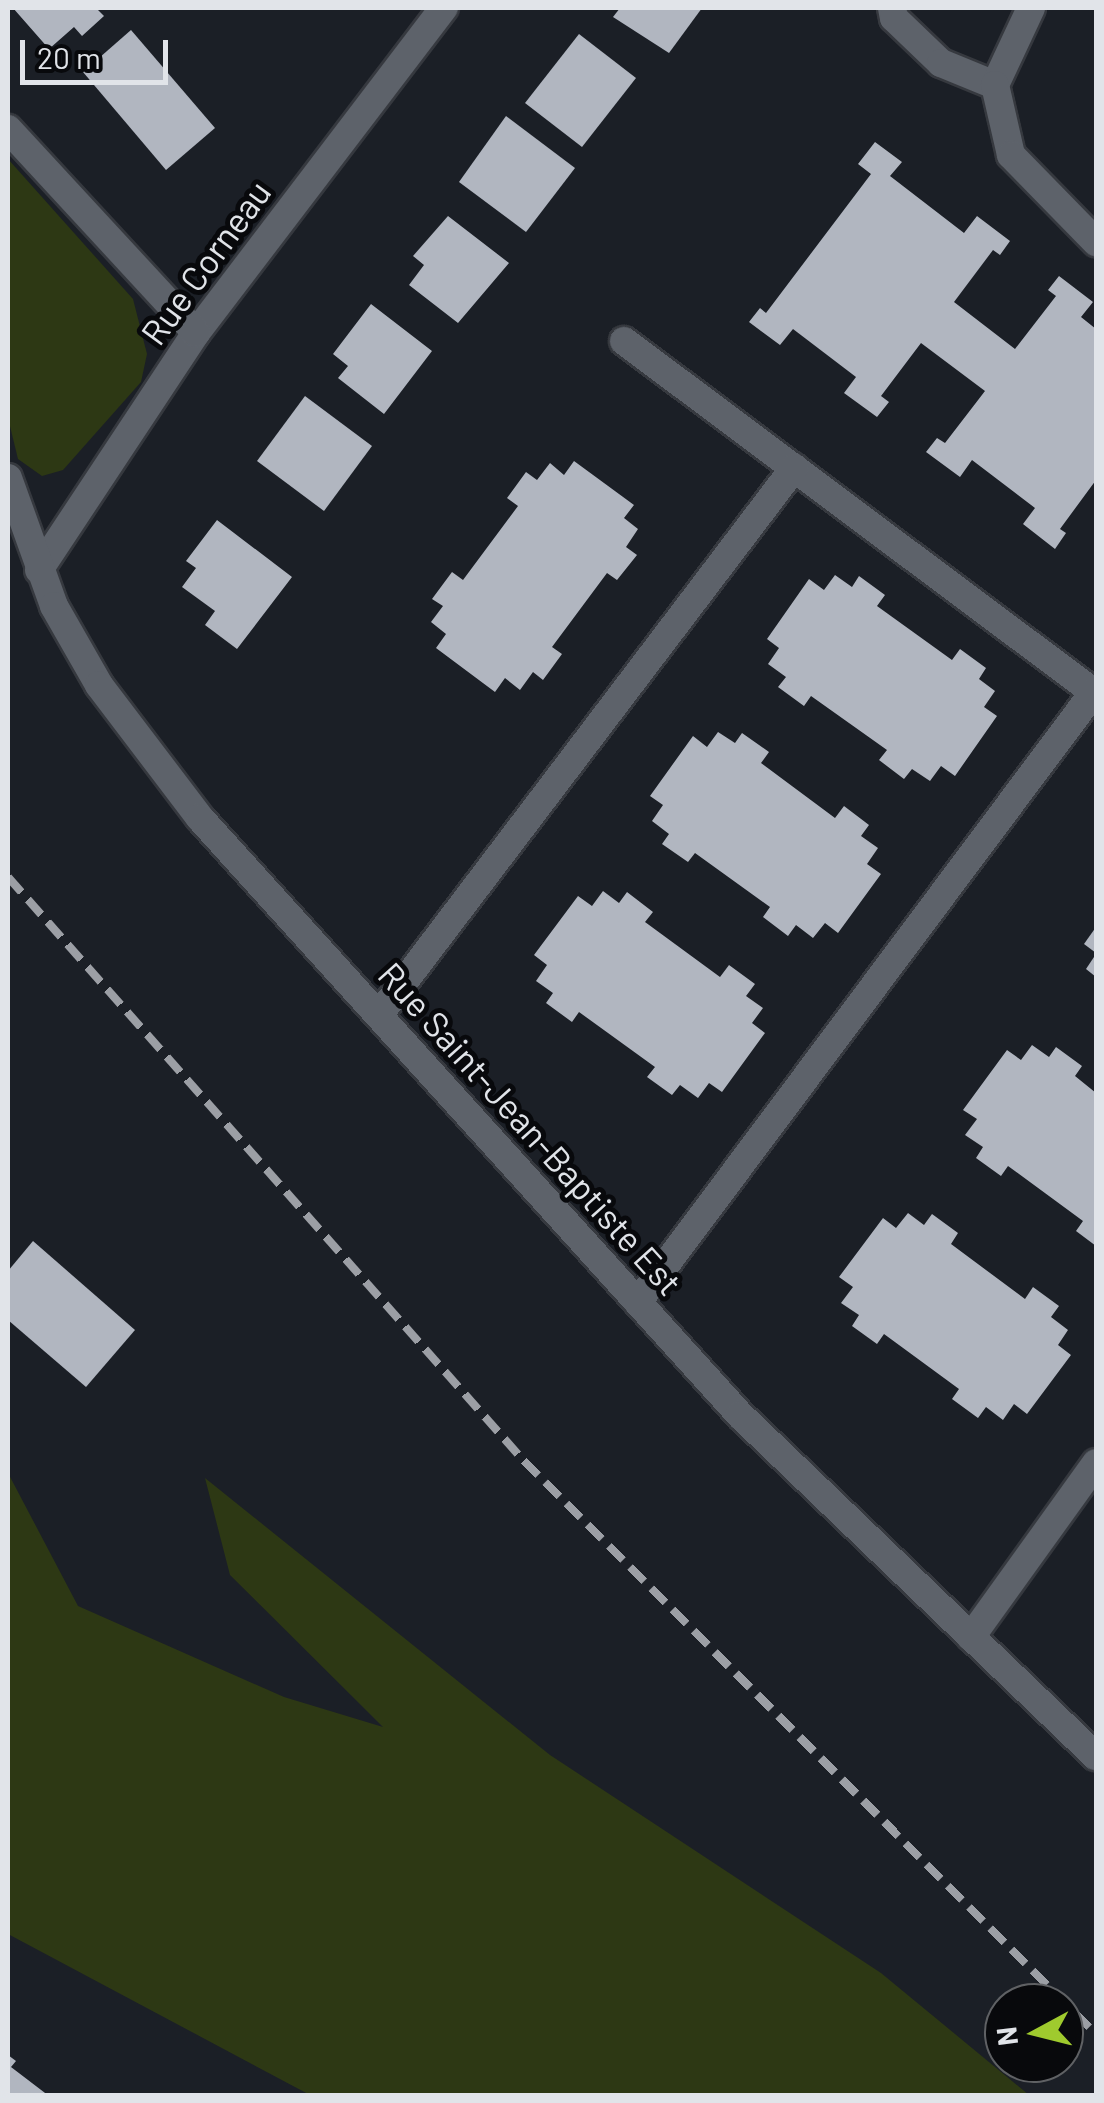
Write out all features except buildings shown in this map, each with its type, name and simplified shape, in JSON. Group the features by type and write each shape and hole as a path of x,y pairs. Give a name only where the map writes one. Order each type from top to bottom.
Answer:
{"street":[{"name":"Rue Corneau","path":"39,570 196,334 444,8"},
{"path":"892,8 894,18 941,63 995,85"},
{"path":"1031,8 995,85 1011,156 1096,242"},
{"path":"8,129 196,334"},
{"path":"624,340 1096,692 638,1302"},
{"path":"379,1015 794,468"},
{"name":"Rue Saint-Jean-Baptiste Est","path":"8,478 39,570 99,685 138,742 740,1415 1096,1756"},
{"path":"971,1636 1096,1464"}],"green space":[{"path":"8,159 133,299 147,354 141,382 63,470 42,476 18,459 8,418"},
{"path":"8,1473 78,1606 284,1697 383,1727 230,1575 205,1478 550,1755 881,1973 984,2058 984,2083 1014,2083 1029,2095 310,2095 8,1934"}],"railway":[{"path":"8,877 524,1461 1096,2034"}]}
